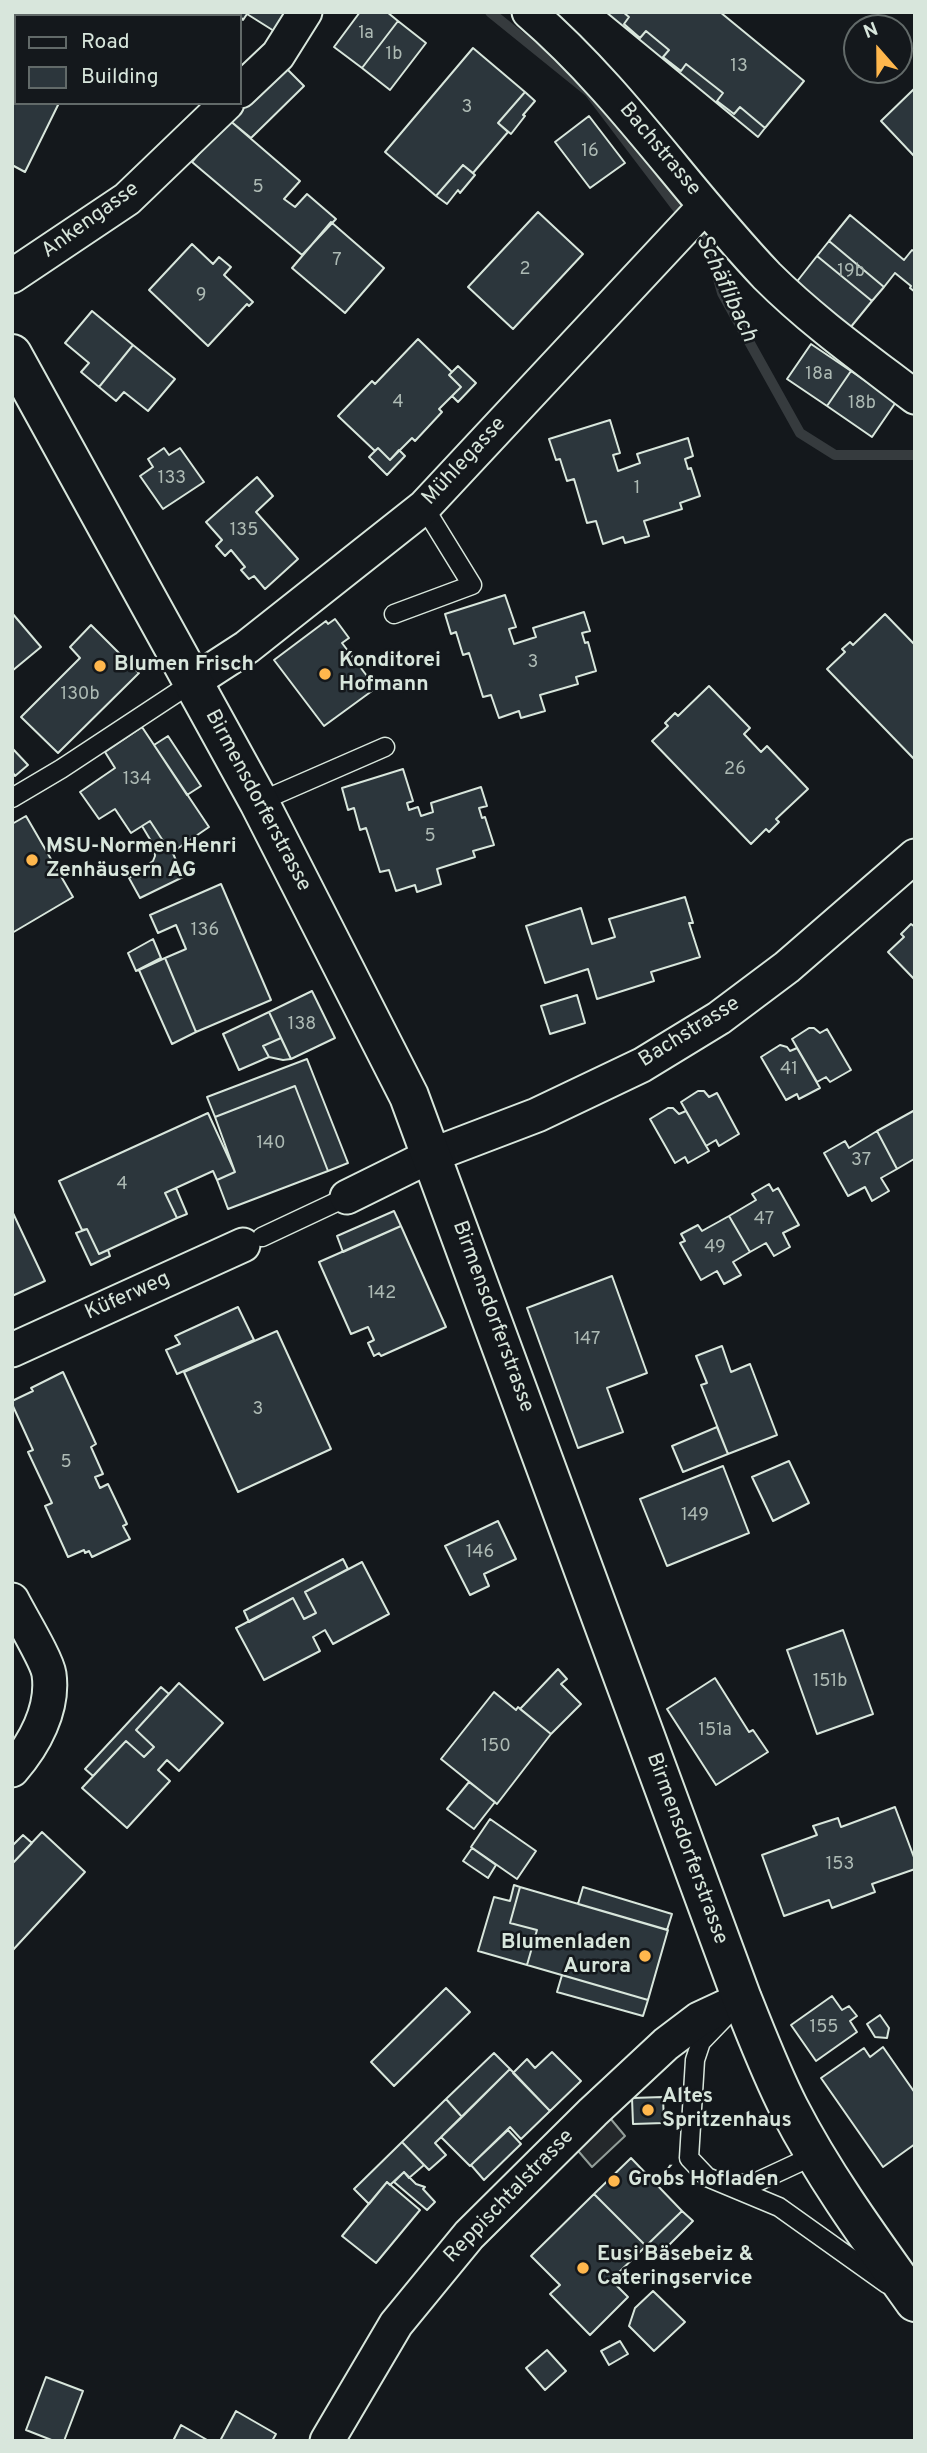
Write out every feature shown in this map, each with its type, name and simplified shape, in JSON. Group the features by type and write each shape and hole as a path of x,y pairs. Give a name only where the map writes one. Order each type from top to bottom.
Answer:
{"main road":[{"name":"Birmensdorferstrasse","path":"12,354 259,802 409,1096 741,1999 789,2107 815,2155 915,2302"}],"street":[{"path":"242,89 278,55 305,12"},
{"name":"Bachstrasse","path":"529,12 604,83 694,218 768,276 817,322 915,397"},
{"name":"Ankengasse","path":"12,276 127,199 225,105"},
{"name":"Mühlegasse","path":"193,682 247,647 424,507 694,218"},
{"name":"Bachstrasse","path":"432,1155 565,1102 642,1065 719,1018 787,967 915,856"},
{"name":"Küferweg","path":"347,1197 432,1155"},
{"name":"Küferweg","path":"12,1350 253,1241"},
{"path":"12,1600 49,1673 47,1709 35,1737 12,1770"},
{"name":"Reppischtalstrasse","path":"327,2441 396,2324 469,2235 666,2044 699,2019 741,1999"}],"lane":[{"path":"394,614 472,585 424,507"},
{"path":"12,798 193,682"},
{"path":"259,802 385,747"},
{"name":"Küferweg","path":"253,1241 347,1197"},
{"path":"741,1999 701,2042 695,2060 689,2158 707,2178 779,2207 915,2302"},
{"path":"730,2186 758,2181 815,2155"}],"shaded area":[{"name":"Grob´s Hofladen","path":"600,2106 625,2136 592,2167 567,2138"}],"building":[{"path":"184,12 225,12 224,14 183,14"},
{"path":"229,12 285,12 274,31 247,14 243,20 242,14"},
{"path":"360,12 387,12 398,21 362,68 334,47"},
{"path":"606,12 623,12 629,17 624,24 640,38 646,31 669,50 663,57 681,71 686,64 723,93 717,101 734,114 740,107 765,128 758,137"},
{"path":"623,12 720,12 804,81 765,128 740,107 734,114 717,101 723,93 686,64 681,71 663,57 669,50 646,31 640,38 624,24 629,17"},
{"path":"398,21 426,43 390,90 362,68"},
{"path":"14,24 14,105 58,105 25,172 12,165"},
{"path":"473,48 525,92 498,123 508,132 473,173 463,165 436,196 385,152"},
{"path":"283,65 304,86 251,138 228,119"},
{"path":"915,88 915,157 881,121"},
{"path":"525,92 535,101 511,134 498,123"},
{"path":"589,116 625,163 590,188 555,142"},
{"path":"228,119 300,181 284,199 295,207 307,194 336,219 302,255 192,162"},
{"path":"463,165 475,175 447,204 436,196"},
{"path":"538,212 583,254 513,329 468,287"},
{"path":"850,215 904,260 912,250 915,252 915,292 895,273 884,287 829,241"},
{"path":"331,222 384,268 345,313 292,268"},
{"path":"829,241 884,287 872,301 817,256"},
{"path":"192,244 213,264 219,257 231,267 224,275 253,302 249,306 247,304 208,346 149,290"},
{"path":"817,256 872,301 850,328 795,284"},
{"path":"92,311 133,345 99,387 81,372 89,363 65,343"},
{"path":"418,339 452,372 449,375 461,387 439,409 442,412 415,441 412,438 390,460 378,448 375,451 338,416 372,381 375,384"},
{"path":"811,344 851,371 827,406 787,379"},
{"path":"133,345 175,379 148,411 124,392 116,401 99,387"},
{"path":"458,366 476,383 458,402 452,396 461,387 449,375"},
{"path":"851,371 896,402 872,437 827,406"},
{"path":"610,420 620,453 613,455 618,471 640,463 637,454 688,438 693,456 685,459 688,469 691,468 700,496 680,503 682,509 644,521 649,536 625,543 623,537 603,544 596,521 587,523 574,479 567,481 560,459 556,460 549,439"},
{"path":"164,448 169,455 180,448 204,482 163,509 140,476 153,467 148,459"},
{"path":"378,448 390,460 399,450 405,456 387,475 369,457"},
{"path":"257,477 273,496 256,512 298,559 265,589 254,576 249,579 241,570 245,567 231,550 225,556 216,546 222,540 206,522"},
{"path":"505,595 516,627 509,629 514,644 536,637 533,628 584,612 590,631 582,633 585,643 588,642 596,671 576,677 578,684 540,695 545,711 521,718 519,711 499,718 491,695 483,697 469,653 463,655 456,632 451,634 445,614"},
{"path":"12,613 41,647 12,671"},
{"path":"885,614 915,645 915,760 827,669 845,652 842,649 850,642 853,645"},
{"name":"Konditorei Hofmann","path":"335,619 349,638 342,643 376,688 324,726 274,660 326,621 328,624"},
{"path":"91,625 139,673 58,753 21,717 80,658 70,647"},
{"path":"709,686 750,728 744,734 761,752 767,746 808,789 776,819 779,822 769,832 766,829 751,844 652,741 668,726 665,723 675,713 678,716"},
{"path":"142,727 209,827 171,853 150,821 131,833 115,809 99,819 80,792 115,768 105,752"},
{"path":"168,736 201,786 187,795 154,745"},
{"path":"12,748 28,765 15,776 12,771"},
{"path":"403,769 413,801 407,803 409,810 418,807 421,816 433,812 431,803 481,787 487,806 479,808 482,818 485,817 494,845 473,851 475,857 437,869 441,884 417,892 415,885 396,891 389,870 380,872 366,828 360,830 354,808 348,810 342,788"},
{"name":"MSU-Normen Henri Zenhäusern AG","path":"26,816 73,897 12,933 12,824"},
{"path":"150,821 171,853 172,851 183,877 140,898 129,878 153,861 155,856 154,846 142,826"},
{"path":"221,884 271,1000 196,1032 165,958 186,949 176,925 158,933 150,915"},
{"path":"685,897 693,923 689,923 700,957 651,972 654,981 597,999 588,969 545,983 526,926 581,908 592,944 615,937 609,919"},
{"path":"911,924 915,927 915,980 888,952 904,937 901,934"},
{"path":"153,939 161,958 136,971 128,953"},
{"path":"165,958 196,1032 172,1044 139,970"},
{"path":"312,991 335,1038 291,1059 269,1012"},
{"path":"577,995 585,1023 550,1034 541,1006"},
{"path":"269,1012 281,1038 263,1046 269,1057 239,1070 223,1034"},
{"path":"809,1028 820,1033 827,1029 851,1070 830,1082 826,1077 817,1082 792,1039"},
{"path":"281,1038 291,1059 269,1057 263,1046"},
{"path":"780,1045 790,1051 797,1048 820,1088 799,1099 797,1094 786,1100 761,1057"},
{"path":"307,1059 348,1163 328,1171 295,1086 215,1117 207,1097"},
{"path":"295,1086 328,1171 228,1209 217,1180 235,1172 215,1117"},
{"path":"698,1091 704,1091 709,1097 717,1093 739,1134 719,1146 716,1140 706,1146 681,1102"},
{"path":"668,1108 673,1108 679,1114 686,1111 709,1151 688,1163 685,1157 675,1163 650,1119"},
{"path":"915,1110 915,1161 914,1159 897,1169 877,1131"},
{"path":"208,1113 235,1172 217,1180 213,1171 165,1193 177,1218 99,1254 87,1229 82,1230 59,1181"},
{"path":"877,1131 897,1169 881,1178 889,1191 872,1201 865,1187 848,1196 824,1153 845,1141 849,1148"},
{"path":"769,1184 773,1191 778,1188 799,1225 783,1233 790,1247 774,1256 766,1243 750,1252 729,1216 756,1200 752,1194"},
{"path":"176,1188 187,1214 177,1218 165,1193"},
{"path":"12,1211 45,1281 12,1296"},
{"path":"394,1211 401,1226 343,1252 337,1236"},
{"path":"729,1216 750,1252 733,1262 741,1275 724,1284 717,1271 701,1280 680,1243 685,1241 681,1234 698,1225 702,1231"},
{"path":"401,1226 446,1327 381,1356 379,1353 374,1356 368,1343 374,1340 368,1327 351,1334 319,1262"},
{"path":"87,1229 99,1254 108,1250 110,1256 91,1265 76,1233"},
{"path":"612,1276 647,1373 607,1388 623,1432 578,1448 527,1308"},
{"path":"238,1307 254,1340 177,1374 166,1350 180,1344 175,1336"},
{"path":"277,1331 331,1449 238,1492 184,1372"},
{"path":"722,1346 731,1372 750,1364 777,1435 728,1454 701,1385 707,1383 696,1356"},
{"path":"63,1372 96,1444 91,1447 103,1474 95,1477 100,1488 108,1484 127,1524 123,1526 130,1539 92,1557 89,1551 85,1553 84,1550 68,1557 45,1506 52,1503 28,1452 33,1450 12,1404 12,1401 33,1391 31,1388"},
{"path":"717,1427 728,1454 683,1472 672,1446"},
{"path":"789,1461 809,1503 773,1521 752,1477"},
{"path":"723,1466 749,1533 667,1566 640,1499"},
{"path":"498,1521 516,1559 484,1574 489,1586 470,1595 445,1546"},
{"path":"343,1559 348,1569 305,1592 316,1613 304,1619 293,1598 249,1622 244,1611"},
{"path":"362,1562 389,1614 333,1644 325,1630 313,1637 320,1651 264,1680 236,1628 293,1598 304,1619 316,1613 305,1592"},
{"path":"843,1630 873,1714 817,1734 787,1650"},
{"path":"558,1669 567,1679 561,1684 581,1704 551,1734 520,1709"},
{"path":"715,1678 749,1732 753,1730 768,1752 716,1785 667,1709"},
{"path":"179,1683 223,1723 179,1771 167,1760 158,1770 170,1781 127,1828 82,1788 126,1741 144,1757 154,1747 136,1730"},
{"path":"161,1687 169,1694 136,1730 154,1747 144,1757 126,1741 93,1776 85,1769"},
{"path":"494,1692 516,1710 518,1707 551,1734 497,1804 441,1759"},
{"path":"469,1782 495,1802 474,1829 447,1809"},
{"path":"895,1807 915,1860 915,1869 872,1884 875,1892 832,1908 829,1900 784,1916 762,1855 817,1835 813,1826 838,1818 841,1827"},
{"path":"490,1819 536,1851 517,1879 471,1847"},
{"path":"42,1832 85,1872 12,1951 12,1864"},
{"path":"23,1835 32,1843 12,1864 12,1846"},
{"path":"472,1848 496,1865 488,1878 463,1861"},
{"path":"514,1885 520,1887 510,1923 537,1930 527,1965 478,1951 494,1897 510,1901"},
{"path":"520,1887 668,1930 648,2000 527,1965 537,1930 510,1923"},
{"path":"583,1887 672,1914 667,1930 578,1904"},
{"path":"562,1975 648,2000 643,2016 557,1992"},
{"path":"446,1988 470,2012 394,2086 371,2062"},
{"path":"832,1996 842,2010 849,2006 857,2016 850,2021 857,2032 816,2061 791,2025"},
{"path":"880,2015 889,2028 887,2038 875,2037 867,2024"},
{"path":"883,2047 915,2093 915,2144 883,2167 821,2078 864,2048 870,2057"},
{"path":"552,2052 581,2081 550,2111 513,2073 527,2059 535,2068"},
{"path":"494,2053 510,2069 462,2117 446,2099"},
{"path":"510,2069 550,2111 521,2139 510,2127 470,2166 441,2137"},
{"name":"Altes Spritzenhaus","path":"663,2097 664,2123 633,2124 632,2098"},
{"path":"446,2099 462,2117 435,2143 446,2155 429,2170 402,2142"},
{"path":"508,2130 521,2144 484,2180 471,2165"},
{"path":"402,2142 424,2165 409,2178 404,2172 390,2185 387,2182 369,2204 354,2189"},
{"path":"631,2158 682,2211 646,2246 594,2194"},
{"path":"404,2172 416,2184 425,2187 423,2189 435,2202 427,2210 394,2182"},
{"path":"387,2182 420,2210 376,2263 342,2236"},
{"name":"Eusi Bäsebeiz & Cateringservice","path":"594,2194 646,2246 611,2280 628,2297 590,2335 550,2294 560,2285 531,2256"},
{"path":"682,2211 693,2221 657,2257 646,2246"},
{"path":"653,2291 685,2322 654,2351 629,2326 635,2308"},
{"path":"620,2341 628,2354 609,2365 601,2351"},
{"path":"547,2350 566,2371 545,2390 526,2368"},
{"path":"46,2377 83,2391 64,2441 54,2441 26,2430"},
{"path":"236,2411 276,2434 272,2441 220,2441"},
{"path":"181,2425 209,2441 173,2441"}],"waterway":[{"name":"Schäflibach","path":"490,12 589,92 677,208 708,243 722,293 800,433 835,455 915,455"}],"place":[{"name":"Blumen Frisch","path":"100,666"},
{"name":"Konditorei Hofmann","path":"325,674"},
{"name":"MSU-Normen Henri Zenhäusern AG","path":"32,860"},
{"name":"Blumenladen Aurora","path":"645,1956"},
{"name":"Altes Spritzenhaus","path":"648,2110"},
{"name":"Grob´s Hofladen","path":"614,2181"},
{"name":"Eusi Bäsebeiz & Cateringservice","path":"583,2268"}]}
